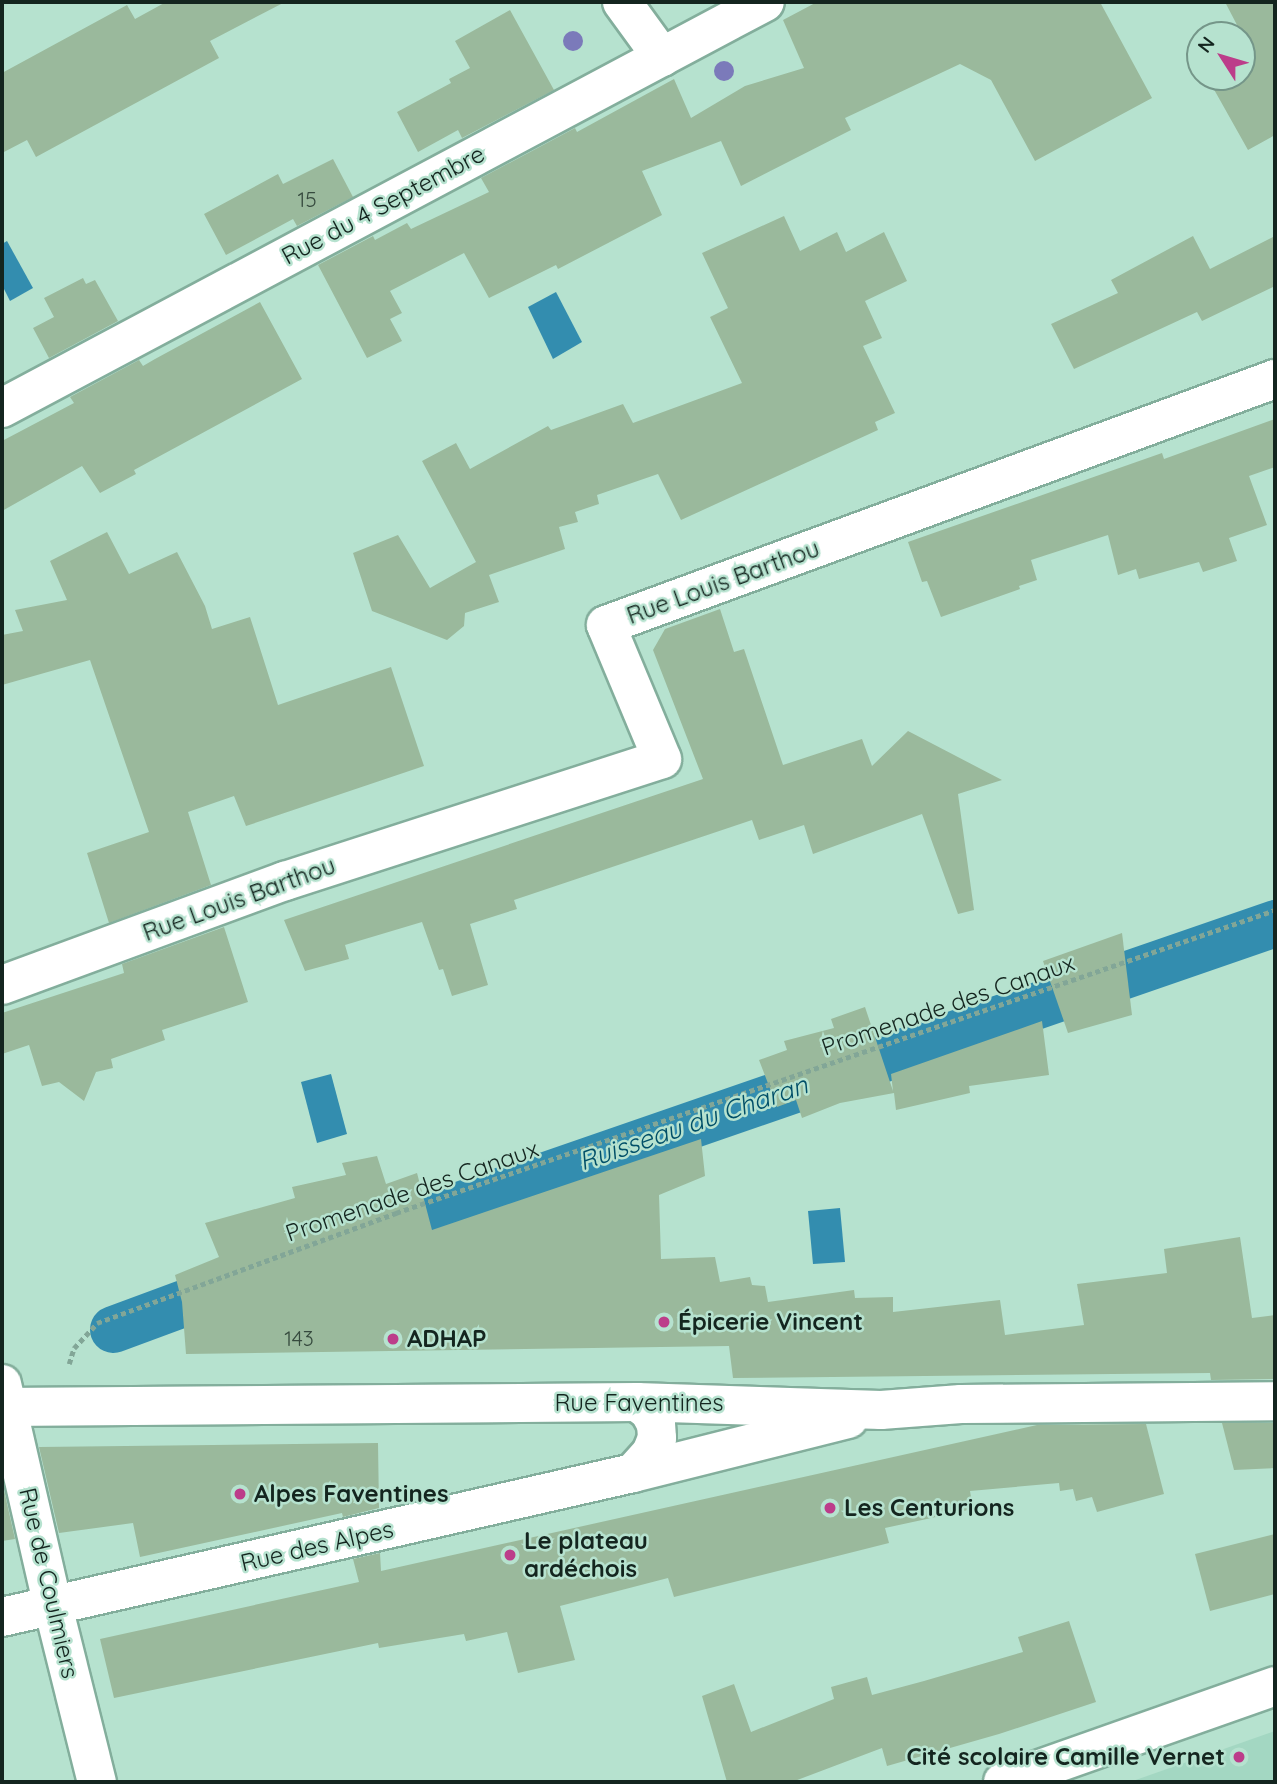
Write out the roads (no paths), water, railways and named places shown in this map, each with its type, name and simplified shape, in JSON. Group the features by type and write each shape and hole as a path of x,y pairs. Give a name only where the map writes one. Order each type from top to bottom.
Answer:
{"street":[{"path":"622,2 662,57"},
{"name":"Rue du 4 Septembre","path":"2,408 765,2"},
{"name":"Rue Louis Barthou","path":"2,985 285,881 662,759 606,625 1275,379"},
{"name":"Rue Faventines","path":"4,1400 637,1402 881,1410 961,1404 1275,1401"},
{"name":"Rue de Coulmiers","path":"4,1400 97,1782"},
{"path":"633,1473 652,1453 657,1438 656,1424 649,1412 637,1402"},
{"name":"Rue des Alpes","path":"2,1617 633,1473 881,1410"},
{"path":"1003,1782 1275,1686"}],"water":[{"path":"7,241 33,288 10,301 2,285 2,244"},
{"path":"556,292 582,342 553,359 528,307"},
{"path":"331,1074 347,1134 317,1143 301,1082"},
{"path":"840,1208 845,1262 813,1264 808,1211"}],"waterway":[{"name":"Ruisseau du Charan","path":"366,1237 1275,923"},
{"name":"Ruisseau du Charan","path":"113,1329 243,1281"}],"place":[{"name":"Épicerie Vincent","path":"664,1322"},
{"name":"ADHAP","path":"393,1339"},
{"name":"Alpes Faventines","path":"240,1494"},
{"name":"Les Centurions","path":"830,1508"},
{"name":"Le plateau ardéchois","path":"510,1555"},
{"name":"Cité scolaire Camille Vernet","path":"1239,1757"}]}
